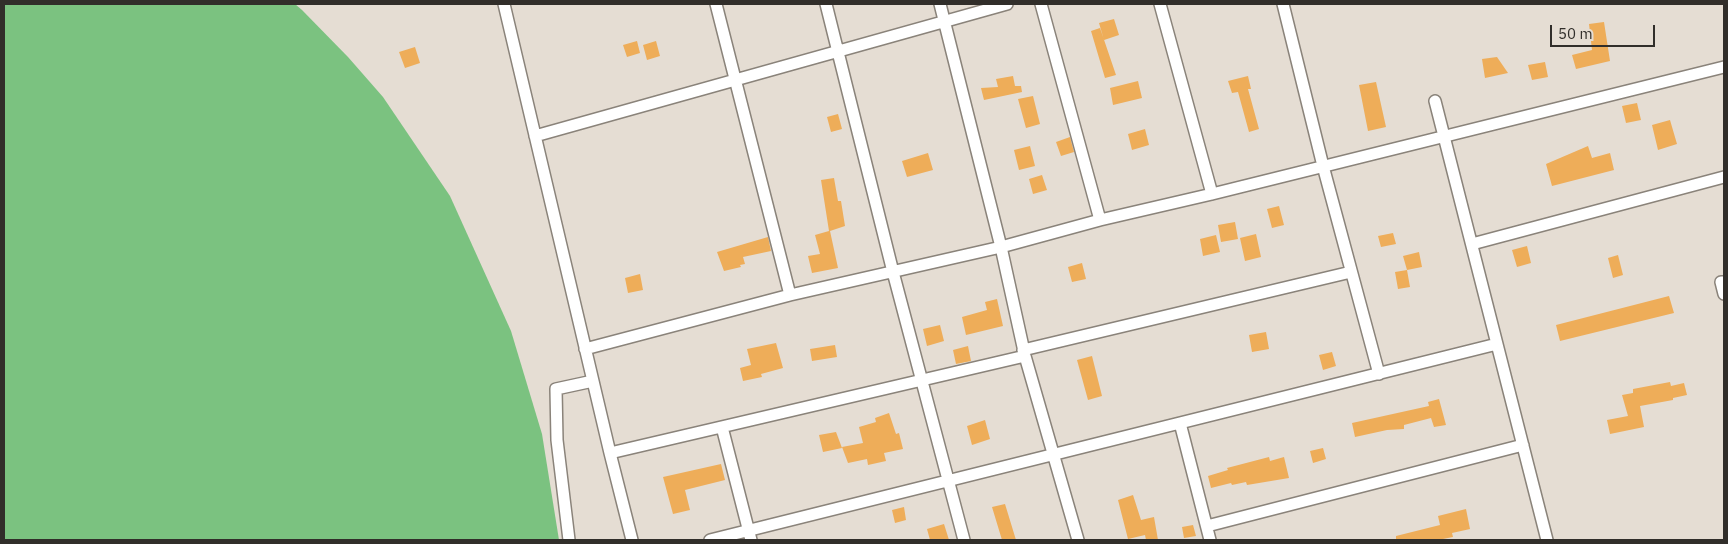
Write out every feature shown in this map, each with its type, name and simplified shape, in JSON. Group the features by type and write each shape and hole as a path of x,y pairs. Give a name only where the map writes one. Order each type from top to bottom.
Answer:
{"street":[{"path":"504,4 632,540"},
{"path":"716,4 790,295"},
{"path":"826,4 893,272 964,540"},
{"path":"940,4 1001,247 1024,353 1078,540"},
{"path":"535,136 1007,4"},
{"path":"1041,4 1100,220"},
{"path":"1160,4 1212,194"},
{"path":"1283,4 1323,166 1380,374"},
{"path":"585,349 790,295 1001,247 1100,220 1724,67"},
{"path":"1435,101 1547,540"},
{"path":"1472,244 1724,178"},
{"path":"610,453 922,380 1351,272"},
{"path":"1724,282 1721,282 1724,294"},
{"path":"710,540 750,536 948,481 1497,344"},
{"path":"569,540 557,440 556,389 593,381"},
{"path":"1180,423 1210,540"},
{"path":"722,427 750,536"},
{"path":"1207,526 1523,445"}],"green space":[{"path":"4,4 295,4 302,10 348,57 383,97 450,196 511,331 542,434 559,540 4,540"}],"building":[{"path":"1114,19 1119,35 1104,40 1099,23"},
{"path":"1604,22 1610,61 1576,69 1572,55 1592,50 1589,24"},
{"path":"1100,28 1116,75 1105,78 1091,31"},
{"path":"637,41 640,53 627,57 623,45"},
{"path":"656,41 660,56 647,60 643,45"},
{"path":"415,47 420,63 405,68 399,52"},
{"path":"1497,57 1508,73 1485,78 1482,59"},
{"path":"1545,62 1548,77 1532,80 1528,65"},
{"path":"1013,76 1015,86 1021,86 1022,92 984,100 981,88 998,87 996,79"},
{"path":"1248,76 1251,89 1248,89 1259,129 1249,132 1238,92 1232,93 1228,81"},
{"path":"1138,81 1142,98 1113,105 1110,88"},
{"path":"1376,82 1386,127 1368,131 1359,85"},
{"path":"1033,96 1040,124 1026,128 1018,99"},
{"path":"1637,103 1641,120 1626,123 1622,106"},
{"path":"838,114 842,129 831,132 827,117"},
{"path":"1670,120 1677,144 1658,150 1652,125"},
{"path":"1145,129 1149,145 1132,150 1128,134"},
{"path":"1070,137 1074,152 1061,156 1056,142"},
{"path":"1030,146 1035,166 1019,170 1014,150"},
{"path":"1588,146 1592,158 1610,153 1614,170 1552,186 1546,164"},
{"path":"928,153 933,170 907,177 902,161"},
{"path":"1042,175 1047,190 1033,194 1029,179"},
{"path":"834,178 838,201 841,201 845,226 830,231 838,268 812,273 808,256 820,254 815,235 829,231 821,180"},
{"path":"1279,206 1284,225 1272,228 1267,209"},
{"path":"1235,222 1238,239 1221,242 1218,225"},
{"path":"1393,233 1396,244 1381,247 1378,236"},
{"path":"1256,234 1261,257 1245,261 1240,238"},
{"path":"1216,235 1220,252 1203,256 1200,239"},
{"path":"768,237 771,251 743,257 745,264 740,265 741,267 724,271 717,252"},
{"path":"1527,246 1531,263 1517,267 1512,250"},
{"path":"1419,252 1422,267 1407,270 1403,256"},
{"path":"1618,255 1623,275 1613,278 1608,258"},
{"path":"1082,263 1086,279 1072,282 1068,267"},
{"path":"1407,270 1410,287 1398,289 1395,272"},
{"path":"640,274 643,290 628,293 625,278"},
{"path":"1669,296 1674,313 1560,341 1556,325"},
{"path":"997,299 1003,326 966,335 962,317 987,310 985,302"},
{"path":"940,325 944,341 927,346 923,329"},
{"path":"1266,332 1269,349 1252,352 1249,335"},
{"path":"776,343 783,368 761,374 762,377 743,381 740,368 751,365 747,349"},
{"path":"835,345 837,357 812,361 810,349"},
{"path":"968,346 971,361 956,364 953,350"},
{"path":"1332,352 1336,366 1323,370 1319,355"},
{"path":"1092,356 1102,396 1088,400 1077,360"},
{"path":"1670,382 1671,386 1684,383 1687,395 1673,398 1673,400 1640,406 1644,427 1610,434 1607,420 1628,416 1622,395 1633,393 1633,389"},
{"path":"1439,399 1446,425 1434,427 1431,418 1404,425 1404,429 1387,430 1355,437 1352,423 1429,406 1428,402"},
{"path":"889,413 896,434 899,433 903,449 884,453 886,461 868,465 867,459 848,463 842,447 863,443 859,427 876,422 875,418"},
{"path":"985,420 990,439 972,445 967,426"},
{"path":"836,432 842,448 823,452 819,435"},
{"path":"1323,448 1326,459 1313,463 1310,451"},
{"path":"1269,457 1270,461 1284,457 1289,478 1247,485 1246,482 1232,485 1231,483 1211,488 1208,476 1228,470 1227,468"},
{"path":"721,464 725,480 685,490 690,510 673,514 663,477"},
{"path":"1133,495 1141,520 1154,517 1158,540 1146,540 1145,535 1128,539 1118,500"},
{"path":"1005,504 1016,540 1002,540 992,507"},
{"path":"904,507 906,520 895,523 892,510"},
{"path":"1466,509 1470,529 1452,533 1453,537 1438,540 1396,540 1396,536 1440,525 1438,516"},
{"path":"944,524 949,540 930,540 927,529"},
{"path":"1193,525 1196,536 1184,538 1182,527"}]}
